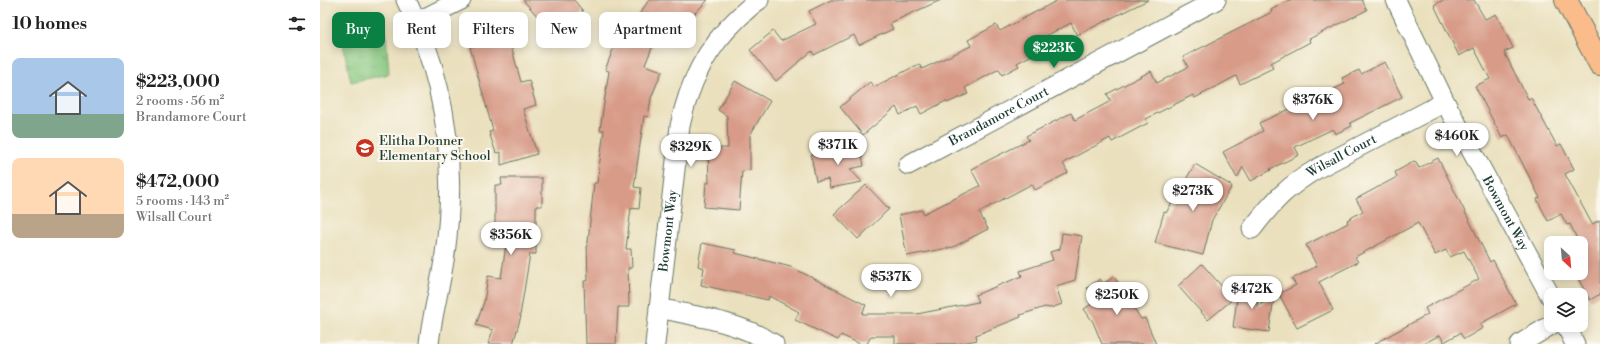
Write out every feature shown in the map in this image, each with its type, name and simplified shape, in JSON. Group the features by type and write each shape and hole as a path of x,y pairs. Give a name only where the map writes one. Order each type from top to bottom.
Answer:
{"main road":[{"path":"1566,0 1600,64"}],"street":[{"path":"437,12 461,0"},
{"name":"Bowmont Way","path":"655,344 680,126 684,105 691,84 700,65 712,47 725,30 759,0"},
{"name":"Brandamore Court","path":"908,164 1216,0"},
{"name":"Bowmont Way","path":"1396,0 1445,102 1546,288"},
{"path":"410,2 414,12"},
{"path":"426,48 436,77 446,125 450,168 450,212 445,256 432,320 429,344"},
{"name":"Wilsall Court","path":"1252,229 1270,205 1302,178 1320,167 1445,102"},
{"path":"659,308 725,322 745,329 774,344"},
{"path":"1520,344 1544,330"},
{"path":"1569,332 1575,344"}],"green space":[{"path":"385,22 389,74 351,82 344,48 385,48"}],"building":[{"path":"523,0 574,0 583,11 536,12 536,15"},
{"path":"649,0 708,0 696,12 641,12"},
{"path":"831,0 941,0 890,23 893,29 859,45 854,35 814,55 812,51 776,81 750,50 773,31 781,41 816,24 809,11"},
{"path":"1058,0 1148,0 1077,35 1071,23 1040,39 1045,48 1017,63 1019,66 1002,75 999,69 965,88 968,94 947,103 946,101 921,114 917,106 900,115 896,107 863,135 840,107 870,82 874,87 919,64 922,69 971,46 968,40 996,25 1000,31"},
{"path":"1289,0 1362,0 1367,10 1309,39 1310,42 1271,63 1273,68 1240,84 1236,76 1195,98 1193,95 1146,119 1148,123 1112,142 1110,138 1063,163 1068,173 1035,190 1032,184 979,212 988,229 953,247 907,256 899,215 922,210 923,214 980,186 971,169 1029,140 1026,136 1071,113 1075,120 1111,101 1107,94 1151,71 1157,83 1188,67 1183,57 1272,12 1271,10"},
{"path":"1443,0 1474,0 1485,19 1496,14 1513,48 1504,52 1528,99 1531,98 1557,146 1561,144 1574,169 1565,174 1592,224 1600,220 1600,294 1590,300 1588,296 1588,288 1583,288 1579,280 1588,280 1588,236 1576,236 1570,224 1567,225 1561,214 1548,221 1537,199 1540,198 1508,135 1502,138 1475,86 1490,79 1474,48 1459,56 1434,5"},
{"path":"470,48 512,48 521,82 529,80 536,105 523,109 537,154 501,165 501,152 496,153 489,132 493,131"},
{"path":"614,48 652,48 645,65 662,71 651,98 648,117 644,116 634,187 641,188 639,209 631,208 626,249 631,249 632,268 628,268 629,307 618,307 616,344 586,344 584,281 588,281 587,242 594,183 597,183 604,130 600,130 609,71 605,70"},
{"path":"1385,62 1402,97 1350,123 1352,126 1335,134 1333,129 1295,147 1299,155 1270,169 1271,170 1251,181 1243,167 1237,178 1223,152 1263,131 1259,123 1345,84 1342,78 1359,70 1361,74"},
{"path":"735,81 770,101 750,135 750,170 742,171 739,210 704,207 706,183 709,183 708,148 728,148 727,116 718,110"},
{"path":"860,146 864,166 850,169 862,182 830,188 828,179 816,181 811,155"},
{"path":"1438,158 1490,262 1493,260 1516,304 1480,324 1483,328 1464,339 1460,333 1444,342 1440,335 1423,344 1374,344 1428,314 1425,308 1479,279 1464,251 1450,257 1446,250 1435,255 1418,223 1355,257 1358,262 1319,282 1333,310 1297,328 1279,294 1296,285 1292,279 1317,266 1306,245 1348,223 1347,220 1363,211 1356,199 1397,177 1395,172 1415,161 1419,168"},
{"path":"1195,164 1232,186 1212,220 1203,255 1155,243 1164,212 1166,213"},
{"path":"501,178 542,178 542,206 536,206 536,254 530,254 521,316 513,344 488,344 493,330 476,325 484,302 488,276 501,278 506,245 495,245 495,185 502,185"},
{"path":"866,185 889,209 858,239 834,214"},
{"path":"1062,233 1082,236 1075,280 1056,286 1062,304 1051,308 1045,307 1020,315 1021,317 976,335 977,340 958,344 895,344 895,336 871,336 867,344 860,344 841,335 838,340 795,320 799,312 769,296 768,300 701,285 704,268 698,266 702,243 736,250 735,253 791,267 866,305 862,314 917,314 978,302 975,295 1022,276 1020,271 1053,260 1050,252 1060,249"},
{"path":"1202,264 1233,299 1208,320 1178,286"},
{"path":"1114,277 1141,319 1145,318 1156,344 1102,344 1093,322 1084,309 1096,301 1087,288 1100,279 1103,284"},
{"path":"1239,285 1260,288 1257,306 1274,297 1269,332 1233,327"}],"place":[{"name":"Elitha Donner Elementary School","path":"365,148"}]}
